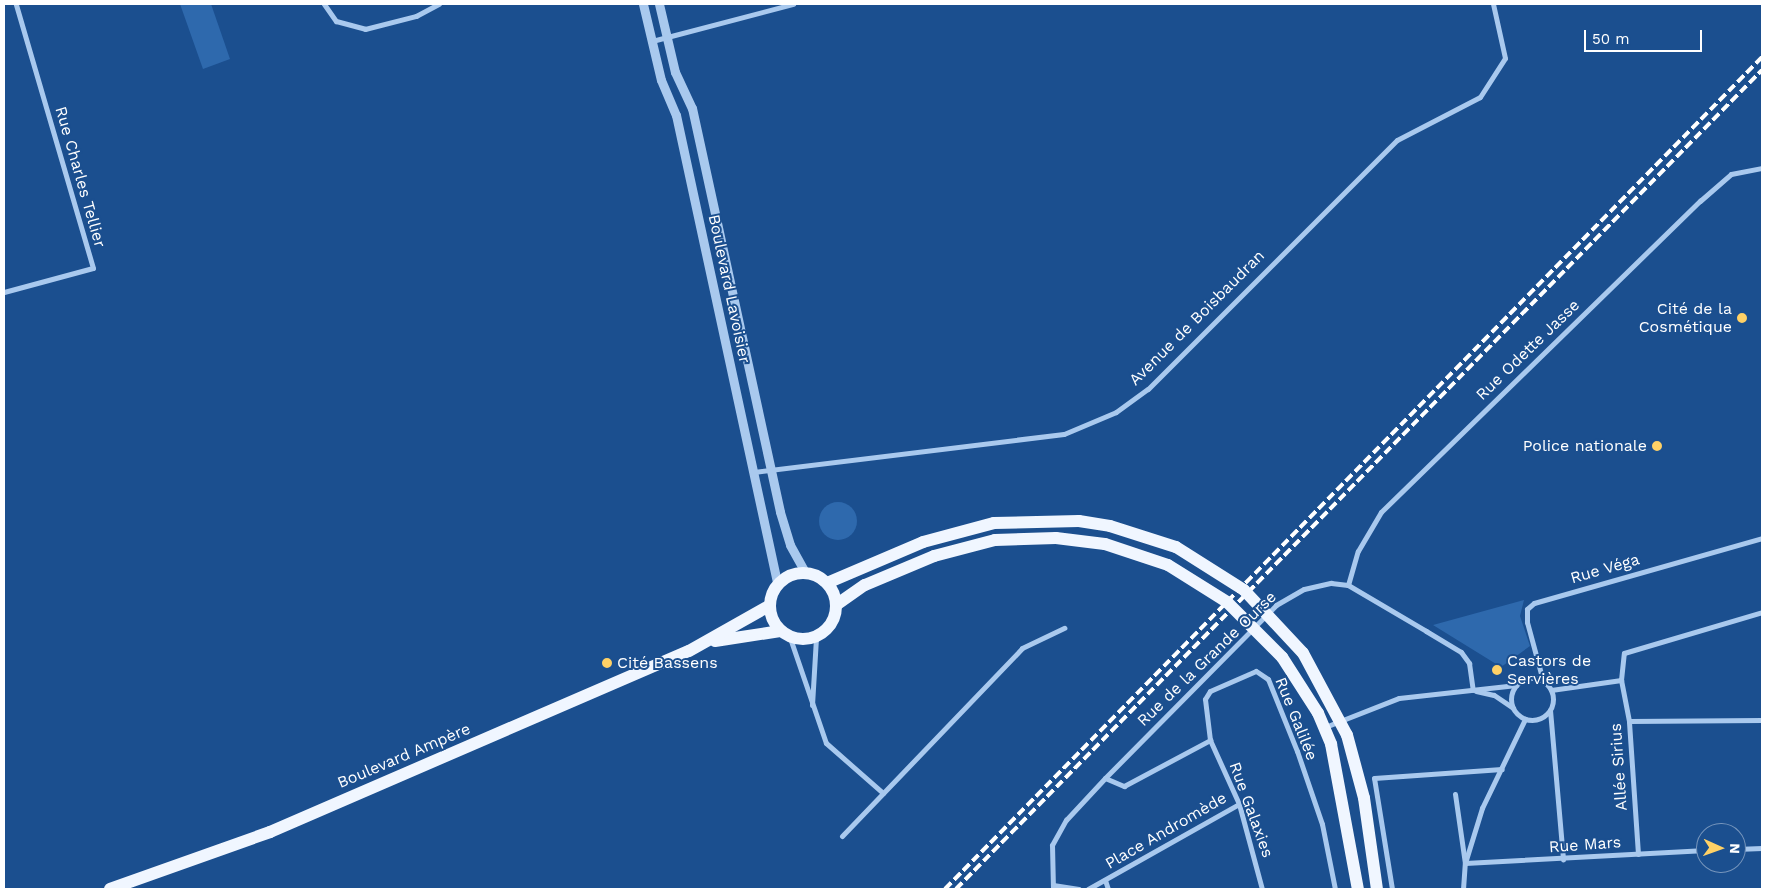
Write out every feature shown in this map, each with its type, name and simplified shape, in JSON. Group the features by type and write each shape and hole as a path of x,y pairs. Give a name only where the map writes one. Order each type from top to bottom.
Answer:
{"main road":[{"path":"827,583 923,542 994,523 1079,521 1176,548 1244,590 1303,653 1342,720 1358,768 1377,889"},
{"path":"836,605 864,585 934,556 995,540 1048,538 1105,544 1168,565 1227,602 1282,657 1325,728 1343,789 1358,889"},
{"path":"805,572 827,583 836,605 831,624 816,637 785,635 769,606 777,584 790,575 805,572"},
{"name":"Boulevard Ampère","path":"110,889 270,832 708,642 769,606"},
{"name":"Boulevard Ampère","path":"708,642 785,635"}],"street":[{"name":"Rue Charles Tellier","path":"4,292 93,268 16,4"},
{"path":"324,4 336,21 365,29 416,16 440,4"},
{"name":"Boulevard Lavoisier","path":"643,4 652,41 676,116 777,584"},
{"name":"Boulevard Lavoisier","path":"660,4 675,72 692,108 790,544 805,572"},
{"path":"652,41 793,4"},
{"name":"Avenue de Boisbaudran","path":"754,472 773,468 1064,434 1116,412 1148,389 1397,140 1480,97 1505,58 1493,4"},
{"name":"Rue Odette Jasse","path":"1348,585 1358,551 1381,512 1700,201 1731,174 1762,168"},
{"name":"Rue Véga","path":"1543,681 1527,622 1527,610 1534,603 1762,538"},
{"path":"1348,585 1461,652 1469,662 1473,690"},
{"name":"Rue de la Grande Ourse","path":"1105,778 1276,605 1304,589 1348,585"},
{"name":"Allée Sirius","path":"1638,854 1629,721 1621,680 1620,663 1624,653 1633,648 1762,612"},
{"path":"842,836 1022,648 1064,628"},
{"path":"785,635 826,743 883,793"},
{"path":"812,708 816,637"},
{"name":"Rue Galilée","path":"1210,740 1204,699 1210,691 1256,671 1263,672 1322,824 1335,889"},
{"path":"1325,728 1399,698 1516,685 1529,678 1543,681 1551,690 1550,710 1563,859"},
{"path":"1551,690 1621,680"},
{"path":"1513,709 1511,696 1516,685"},
{"path":"1473,690 1494,696 1525,719 1537,720 1550,710"},
{"path":"1465,863 1482,808 1525,719"},
{"path":"1629,721 1762,720"},
{"path":"1079,889 1053,887 1056,834 1105,778 1124,786 1210,740"},
{"name":"Rue Galaxies","path":"1210,740 1239,804 1261,889"},
{"path":"1392,889 1374,778 1502,769"},
{"path":"1455,794 1465,863 1464,889"},
{"name":"Place Andromède","path":"1088,889 1239,804"},
{"path":"1746,849 1762,848"},
{"name":"Rue Mars","path":"1465,863 1696,851"},
{"path":"1105,880 1108,889"}],"shaded area":[{"path":"180,4 211,4 230,59 203,69"},
{"path":"838,502 852,507 857,521 852,535 838,540 824,535 819,521 824,507"},
{"path":"1524,600 1520,616 1530,646 1501,667 1433,625"}],"railway":[{"path":"945,889 1762,57"},
{"path":"956,889 1762,70"}],"place":[{"name":"Cité de la Cosmétique","path":"1742,318"},
{"name":"Police nationale","path":"1657,446"},
{"name":"Cité Bassens","path":"607,663"},
{"name":"Castors de Servières","path":"1497,670"}]}
